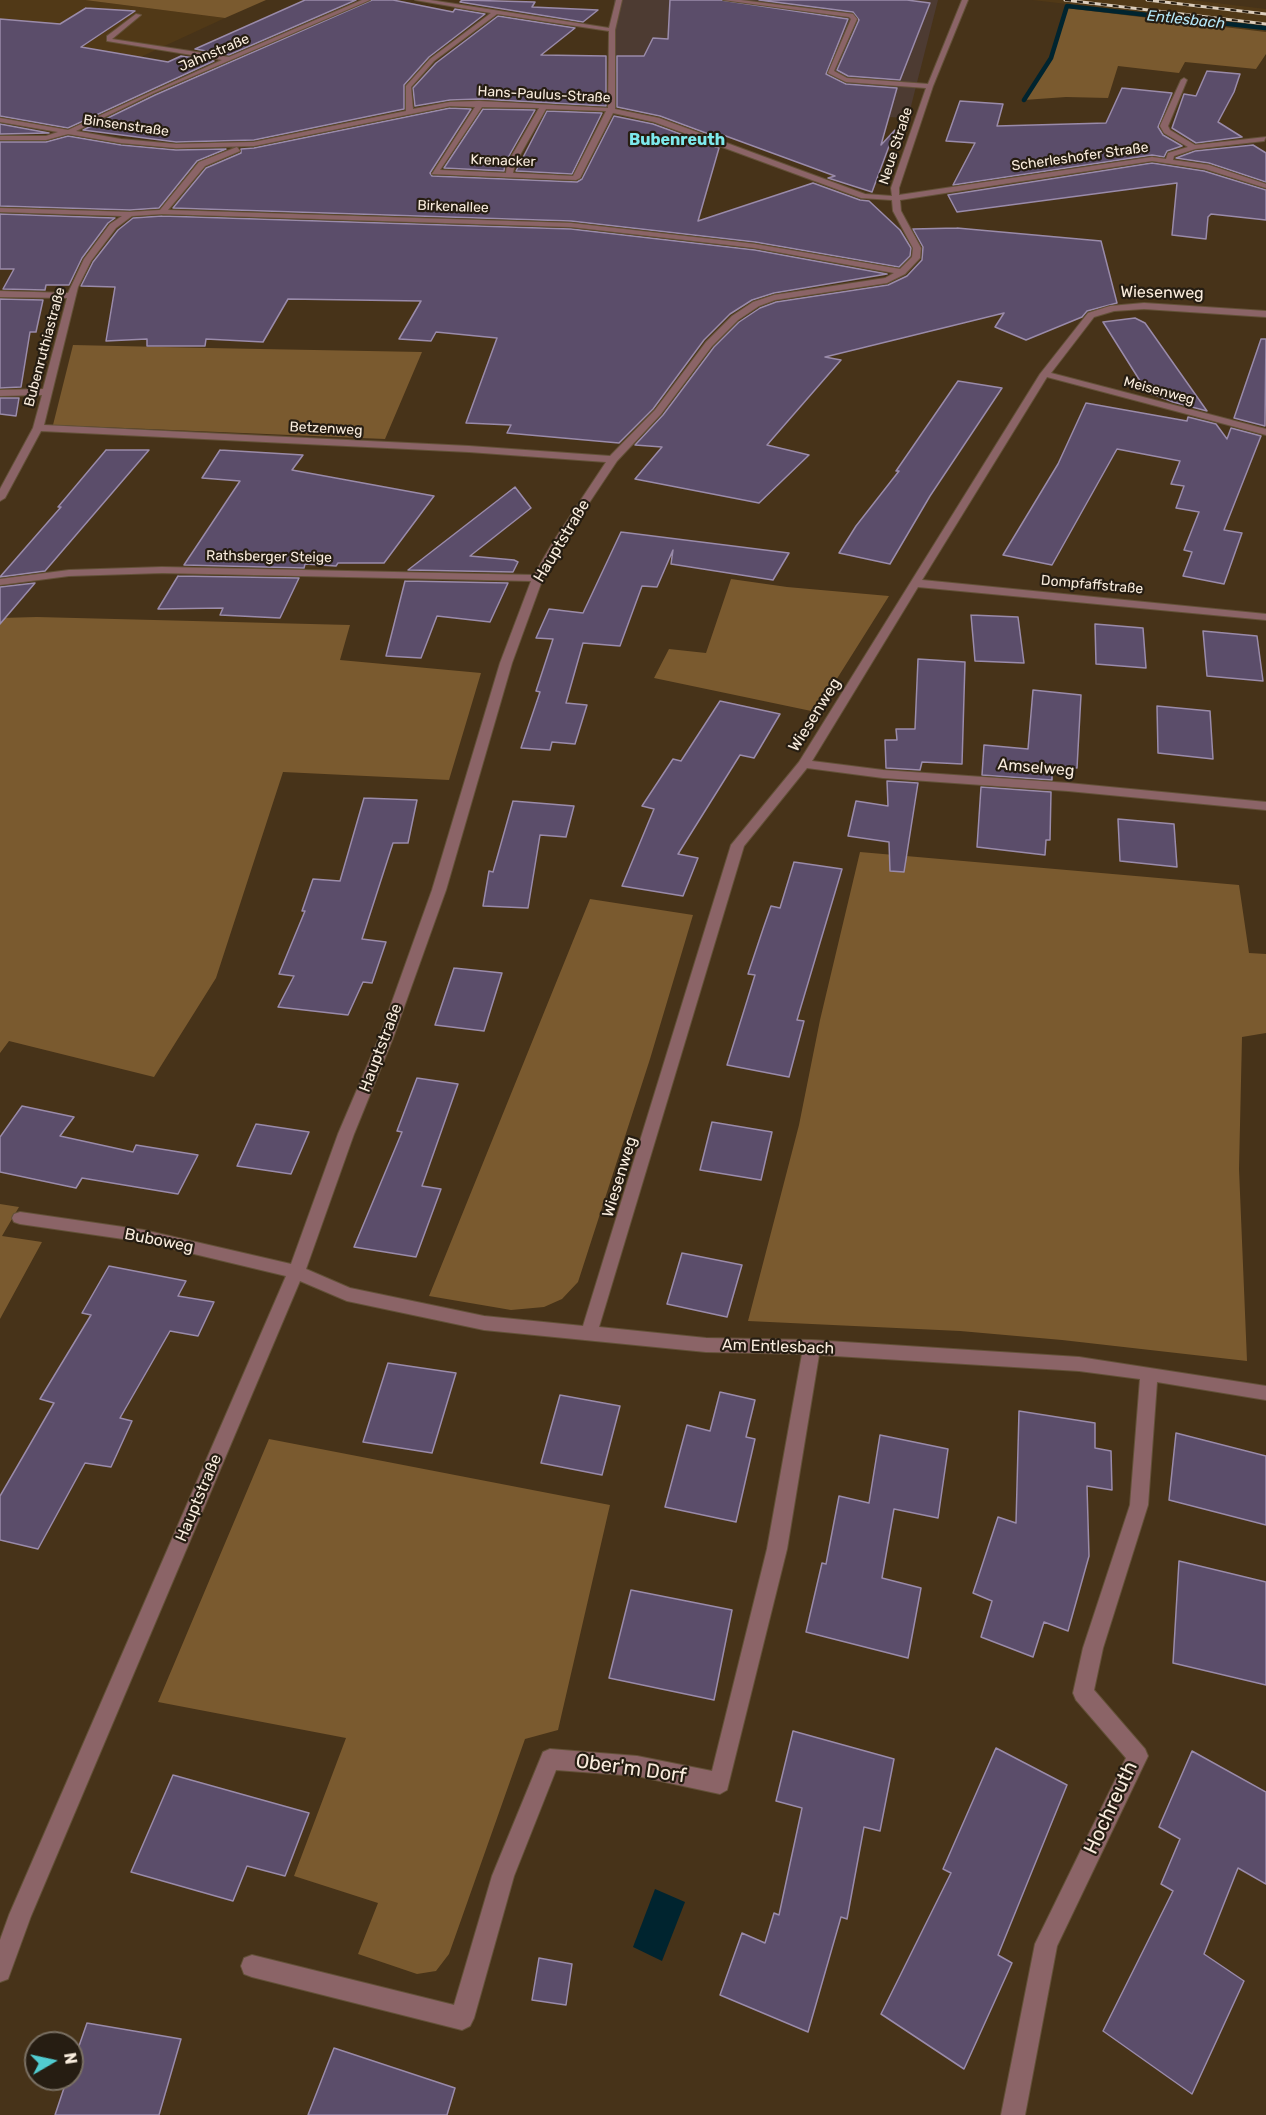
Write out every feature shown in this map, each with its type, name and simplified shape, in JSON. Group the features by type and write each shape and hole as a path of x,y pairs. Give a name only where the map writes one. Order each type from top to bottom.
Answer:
{"street":[{"name":"Jahnstraße","path":"71,131 152,92 367,0"},
{"path":"418,0 612,30"},
{"path":"611,109 612,30 619,0"},
{"path":"726,0 851,15 854,19 830,72 846,80 930,86"},
{"name":"Neue Straße","path":"902,272 916,258 917,248 897,211 894,198 897,179 964,0"},
{"path":"410,111 408,87 432,60 495,13"},
{"path":"138,15 109,37 109,40 231,59"},
{"path":"1184,80 1164,126 1167,131 1194,147"},
{"name":"Krenacker","path":"479,103 477,111 435,172 576,178 611,109"},
{"name":"Hans-Paulus-Straße","path":"254,144 450,104 545,105 611,109 657,120 864,196 894,198"},
{"path":"509,175 511,165 545,105"},
{"name":"Binsenstraße","path":"0,120 122,141 176,146 254,144"},
{"name":"Binsenstraße","path":"0,138 46,138 71,131"},
{"path":"1169,160 1171,155 1194,147 1264,139"},
{"path":"162,212 202,164 222,154 254,144"},
{"name":"Binsenstraße","path":"176,146 202,164"},
{"name":"Scherleshofer Straße","path":"894,198 1111,164 1169,160 1206,167 1266,186"},
{"name":"Birkenallee","path":"0,210 130,214 162,212 571,225 755,246 902,272"},
{"name":"Bubenruthiastraße","path":"0,498 38,428 70,296 87,261 113,226 130,214"},
{"name":"Hauptstraße","path":"0,1971 20,1914 296,1272 346,1134 386,1038 439,890 506,663 538,578 558,542 613,459 658,411 709,344 735,318 756,304 774,298 874,284 902,272"},
{"path":"0,294 70,296"},
{"name":"Wiesenweg","path":"589,1333 738,845 804,764 1045,374 1091,315 1113,308 1144,306 1266,314"},
{"name":"Meisenweg","path":"1045,374 1266,432"},
{"path":"0,393 46,392"},
{"name":"Betzenweg","path":"38,428 613,459"},
{"name":"Rathsberger Steige","path":"0,582 69,573 162,570 538,578"},
{"name":"Dompfaffstraße","path":"914,583 1266,617"},
{"name":"Amselweg","path":"804,764 883,774 1068,787 1266,806"},
{"name":"Buboweg","path":"20,1218 144,1236 296,1272"},
{"name":"Am Entlesbach","path":"296,1272 347,1294 484,1323 696,1344 812,1347 972,1356 1149,1372 1266,1393"},
{"name":"Ober'm Dorf","path":"252,1966 462,2018 503,1876 550,1760 636,1766 720,1783 777,1549 812,1347"},
{"name":"Hochreuth","path":"1013,2115 1046,1944 1138,1756 1083,1693 1094,1648 1139,1505 1149,1372"}],"shaded area":[{"path":"0,0 85,0 225,18 93,79 0,52"},
{"path":"85,0 266,0 225,18"},
{"path":"614,0 938,0 908,118 703,108 713,78 612,72"},
{"path":"1032,0 1191,0 1266,9 1266,32 1066,8 1067,4"},
{"path":"1066,8 1266,32 1266,54 1256,69 1185,62 1179,73 1118,66 1108,98 1066,97 1024,100 1051,58"},
{"path":"73,345 422,352 385,439 53,425"},
{"path":"731,579 787,587 889,596 816,712 654,678 669,649 706,653"},
{"path":"0,618 350,625 340,660 481,673 449,780 283,772 216,978 154,1077 9,1041 0,1053"},
{"path":"860,852 1239,885 1249,953 1266,954 1266,1033 1242,1037 1239,1169 1247,1361 960,1331 748,1321 799,1125 820,1020"},
{"path":"590,899 693,915 650,1059 578,1282 562,1299 544,1307 511,1310 429,1296"},
{"path":"0,1204 19,1207 2,1236 42,1242 0,1319"},
{"path":"269,1439 610,1505 558,1730 525,1739 449,1954 436,1971 417,1974 358,1954 378,1903 294,1876 346,1738 158,1702"}],"water":[{"path":"655,1889 685,1902 662,1961 633,1947"}],"building":[{"path":"305,0 356,0 229,55 195,49"},
{"path":"372,0 393,0 453,12 455,9 485,14 429,57 404,85 404,109 254,140 176,142 83,130 155,95"},
{"path":"462,0 535,2 532,7 598,10 583,22 460,2"},
{"path":"670,0 721,0 848,19 826,74 846,84 897,88 881,145 895,130 872,192 828,178 835,176 723,135 722,139 660,116 617,107 617,56 644,56 653,38 668,39"},
{"path":"759,0 907,0 930,3 900,80 848,76 837,70 859,20 853,12"},
{"path":"86,8 135,11 81,47 168,62 181,56 214,61 68,128 0,116 0,19 60,24"},
{"path":"498,16 575,28 541,55 606,56 606,106 479,99 450,100 415,106 413,88 436,63"},
{"path":"1207,71 1240,74 1234,92 1218,122 1242,137 1196,143 1172,128 1184,94 1196,96"},
{"path":"1122,88 1172,93 1158,127 1163,135 1182,146 1167,151 1164,157 1152,155 953,185 975,143 946,141 960,101 1003,104 997,126 1106,123"},
{"path":"450,108 471,109 430,173 432,176 577,182 582,179 614,116 653,124 719,148 698,221 813,183 860,200 869,201 900,230 911,248 910,256 899,267 755,242 571,221 173,208 206,168 241,153 241,149"},
{"path":"483,109 535,110 505,163 504,171 444,168"},
{"path":"547,111 602,113 572,174 516,171"},
{"path":"0,124 49,133 0,134"},
{"path":"68,136 121,145 176,150 226,149 197,161 159,208 130,210 0,206 0,142 46,142"},
{"path":"1253,145 1266,153 1266,182 1209,163 1176,158 1195,151"},
{"path":"1152,163 1204,171 1266,190 1266,220 1211,214 1208,217 1206,239 1172,235 1177,183 957,212 948,195"},
{"path":"0,214 115,218 108,223 82,258 69,285 46,285 45,290 3,289 14,269 0,269"},
{"path":"162,216 571,229 755,250 887,274 774,293 752,300 730,314 704,340 653,409 619,443 507,433 511,425 466,423 497,338 436,332 431,341 399,339 421,301 288,299 263,342 206,339 205,346 147,346 147,339 106,341 115,287 81,286 93,262 118,230 133,218"},
{"path":"957,228 1101,241 1117,303 1087,311 1082,317 1026,340 995,327 1004,313 825,357 841,360 767,445 809,455 759,503 635,479 662,447 635,445 663,415 714,347 739,322 760,308 776,302 888,285 907,276 922,260 923,247 913,229"},
{"path":"0,299 43,300 36,332 30,332 21,387 0,388"},
{"path":"1135,318 1145,323 1207,411 1147,392 1103,322"},
{"path":"1261,339 1266,339 1265,426 1234,418"},
{"path":"958,381 1002,388 930,496 890,564 839,553 856,526 899,471 896,471"},
{"path":"0,398 19,398 16,416 0,414"},
{"path":"1086,403 1187,421 1188,417 1216,424 1227,439 1231,428 1261,436 1224,530 1242,533 1224,584 1183,576 1192,552 1184,550 1199,512 1176,508 1184,486 1171,484 1180,461 1117,449 1052,565 1003,555 1058,464"},
{"path":"106,450 149,450 45,571 0,577 61,507 58,507"},
{"path":"220,450 303,455 292,470 434,496 384,563 338,563 336,566 305,564 304,568 184,565 240,481 202,478"},
{"path":"515,487 531,508 470,556 514,560 518,562 513,572 408,570"},
{"path":"621,532 789,553 773,580 671,564 673,550 657,587 642,586 620,646 583,643 566,703 587,705 575,744 552,742 550,750 521,748 540,692 536,691 553,639 536,638 549,609 583,613"},
{"path":"178,576 299,578 280,618 220,615 223,608 158,609"},
{"path":"405,581 508,583 490,622 437,616 421,658 386,656"},
{"path":"35,583 0,624 0,587"},
{"path":"971,615 1018,617 1024,663 975,661"},
{"path":"1095,624 1143,628 1146,668 1096,664"},
{"path":"1203,631 1257,636 1263,681 1207,676"},
{"path":"918,659 965,662 962,764 922,762 920,770 886,768 885,740 897,740 896,729 915,729"},
{"path":"1033,690 1081,695 1077,768 1052,765 1052,780 982,775 984,745 1028,749"},
{"path":"720,701 780,714 754,758 740,755 678,854 698,858 683,896 622,886 654,809 642,806 673,759 681,761"},
{"path":"1157,706 1210,711 1213,759 1158,753"},
{"path":"887,781 918,783 904,872 890,871 889,842 848,836 856,801 888,806"},
{"path":"981,787 1051,792 1050,840 1046,840 1045,855 977,847"},
{"path":"364,798 417,800 408,843 393,843 362,939 386,942 372,983 363,982 348,1015 278,1007 294,976 279,974 305,911 302,911 313,879 340,881"},
{"path":"513,801 574,806 566,837 540,835 528,908 483,906 489,871 493,872"},
{"path":"1118,819 1174,824 1177,867 1120,861"},
{"path":"794,862 842,869 797,1020 804,1021 789,1077 727,1065 755,975 748,974 771,906 780,908"},
{"path":"454,968 502,973 484,1031 435,1025"},
{"path":"417,1078 458,1084 422,1186 441,1189 416,1257 354,1247 402,1132 397,1131"},
{"path":"22,1106 74,1117 60,1136 133,1152 136,1145 198,1155 178,1194 82,1178 76,1188 0,1172 0,1137"},
{"path":"712,1122 772,1132 761,1180 700,1170"},
{"path":"256,1124 309,1132 291,1174 237,1166"},
{"path":"682,1253 742,1265 727,1317 667,1304"},
{"path":"109,1266 186,1281 178,1296 214,1302 198,1336 170,1331 120,1418 132,1421 111,1467 85,1463 38,1549 0,1540 0,1496 54,1403 40,1399 91,1315 82,1313"},
{"path":"388,1363 456,1373 432,1453 363,1442"},
{"path":"720,1392 755,1400 746,1437 755,1439 736,1522 665,1507 687,1425 710,1431"},
{"path":"560,1395 620,1406 602,1475 541,1463"},
{"path":"1019,1411 1095,1423 1095,1448 1111,1451 1112,1490 1087,1486 1089,1556 1068,1631 1044,1622 1033,1657 981,1637 992,1601 973,1593 998,1517 1016,1523"},
{"path":"1176,1433 1266,1456 1266,1525 1169,1500"},
{"path":"880,1435 948,1449 938,1518 894,1509 882,1578 921,1588 908,1658 806,1632 822,1563 826,1564 839,1496 869,1503"},
{"path":"1179,1561 1266,1582 1266,1685 1173,1663"},
{"path":"631,1590 732,1610 714,1700 609,1678"},
{"path":"793,1731 894,1759 880,1831 864,1827 847,1919 841,1917 808,2032 720,1995 742,1933 765,1943 774,1913 779,1915 802,1808 776,1801"},
{"path":"996,1748 1067,1785 998,1955 1012,1963 964,2069 881,2014 951,1873 943,1869"},
{"path":"1192,1751 1266,1792 1266,1884 1238,1868 1204,1954 1244,1981 1192,2094 1103,2031 1173,1891 1161,1884 1180,1839 1159,1827"},
{"path":"173,1775 309,1813 285,1876 247,1866 233,1901 131,1872"},
{"path":"539,1958 572,1964 566,2005 532,2000"},
{"path":"87,2023 181,2039 159,2115 55,2115 63,2091 84,2091 84,2032"},
{"path":"334,2048 455,2088 447,2115 308,2115"}],"waterway":[{"name":"Entlesbach","path":"1024,100 1051,58 1067,6 1265,28"}],"railway":[{"path":"1065,0 1266,24"},
{"path":"1147,0 1266,14"}],"district":[{"name":"Bubenreuth","path":"677,140"}]}
